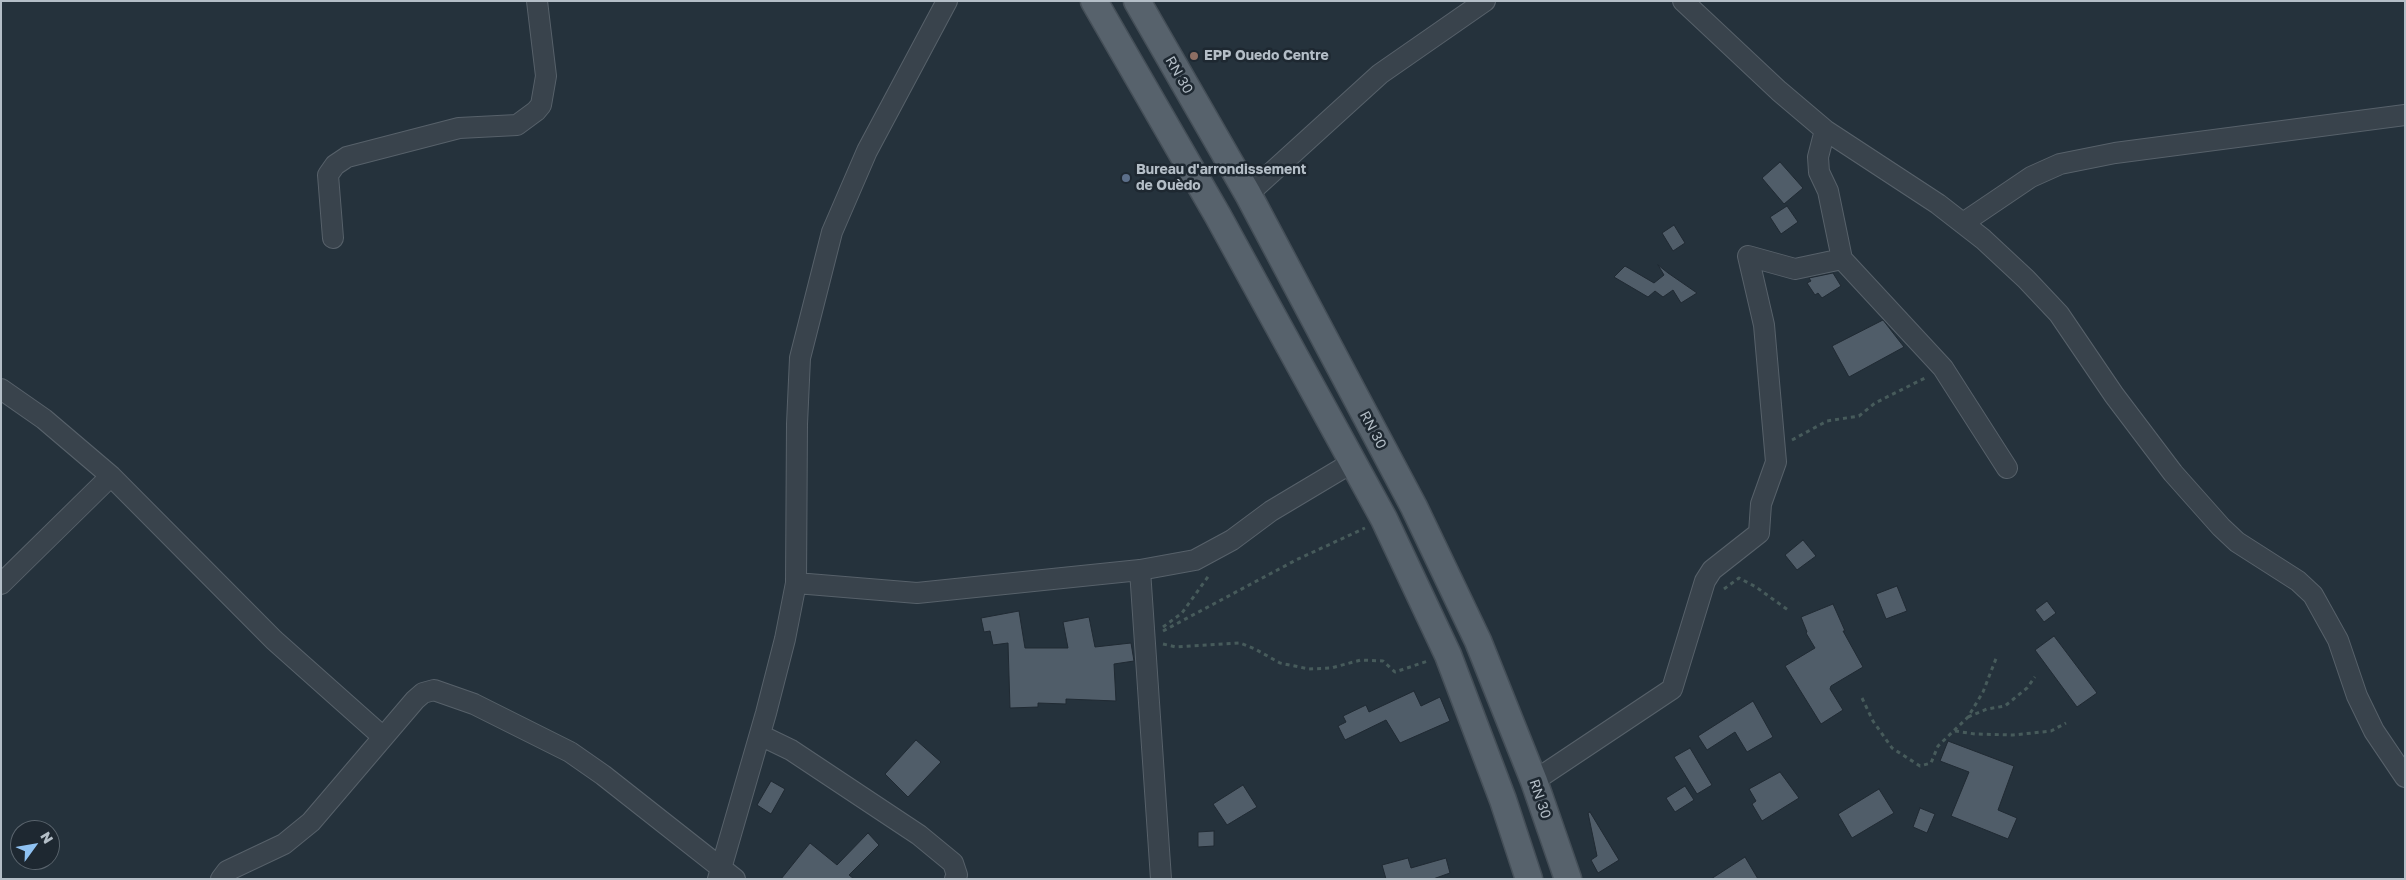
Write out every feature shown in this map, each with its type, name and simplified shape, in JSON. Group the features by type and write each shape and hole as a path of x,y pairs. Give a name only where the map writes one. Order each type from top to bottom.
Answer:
{"main road":[{"path":"1094,1 1218,216 1384,519 1448,655 1503,800 1528,879"},
{"name":"RN 30","path":"1137,1 1248,194 1418,516 1478,641 1534,781 1568,879"}],"street":[{"path":"332,238 328,175 334,165 347,157 459,128 517,125 524,122 536,111 541,105 546,76 537,1"},
{"path":"221,879 234,867 284,844 311,822 422,693 434,690 474,704 570,752 603,775 725,875 785,639 796,584 797,424 800,358 832,232 867,151 947,1"},
{"path":"1248,194 1380,74 1485,1"},
{"path":"1683,1 1779,91 1825,130 1938,204 1983,239 2026,279 2059,314 2114,395 2173,473 2221,527 2237,542 2298,581 2313,595 2338,640 2358,696 2374,731 2405,777"},
{"path":"1962,222 2031,177 2060,164 2115,152 2405,115"},
{"path":"1825,130 1818,164 1828,191 1842,259 1943,368 2007,468"},
{"path":"1534,781 1672,689 1705,581 1712,570 1760,533 1761,504 1776,462 1764,325 1748,256 1795,269 1842,259"},
{"path":"1,389 44,419 111,476 274,640 383,737"},
{"path":"796,584 917,593 1140,570 1195,560 1232,540 1271,511 1353,462"},
{"path":"1,584 111,476"},
{"path":"1140,570 1160,879"},
{"path":"760,735 791,750 919,835 952,863 957,874 955,879"}],"path":[{"path":"1775,449 1827,421 1859,416 1875,403 1943,368"},
{"path":"1145,641 1296,560 1384,519"},
{"path":"1145,641 1182,613 1214,568"},
{"path":"1699,605 1740,578 1788,610"},
{"path":"1145,641 1176,647 1240,643 1280,663 1309,669 1331,668 1361,660 1383,661 1395,672 1448,655"},
{"path":"1862,698 1872,721 1892,748 1920,766 1931,763 1938,746 1968,717 1983,692 1997,656"},
{"path":"1968,717 1987,709 2005,706 2028,688 2035,677"},
{"path":"1955,730 1975,734 2014,735 2051,731 2066,724"}],"building":[{"path":"1780,162 1803,188 1784,204 1762,178"},
{"path":"1787,206 1798,222 1781,234 1770,217"},
{"path":"1674,225 1685,243 1673,251 1662,233"},
{"path":"1658,265 1697,293 1681,303 1673,290 1663,297 1655,291 1648,297 1614,277 1625,266 1654,283 1664,275"},
{"path":"1833,273 1841,286 1822,298 1818,293 1815,295 1807,283 1811,281 1809,278"},
{"path":"1883,320 1904,347 1849,377 1832,346"},
{"path":"1803,540 1816,556 1797,570 1785,555"},
{"path":"1897,586 1907,611 1886,619 1876,594"},
{"path":"2047,601 2056,613 2044,622 2035,610"},
{"path":"1833,604 1845,631 1843,631 1863,667 1831,686 1830,689 1843,710 1821,724 1785,666 1815,648 1806,633 1801,617"},
{"path":"1019,611 1025,648 1068,648 1063,622 1089,617 1095,647 1131,643 1134,661 1114,664 1116,701 1066,699 1066,704 1038,703 1038,707 1010,708 1008,643 993,645 990,631 984,632 981,618"},
{"path":"2054,636 2097,693 2077,707 2035,650"},
{"path":"1414,691 1421,706 1440,697 1450,721 1400,743 1386,720 1345,740 1338,726 1346,722 1343,716 1366,705 1369,712"},
{"path":"1753,701 1773,737 1747,752 1735,732 1707,750 1698,736"},
{"path":"916,740 941,762 908,797 885,774"},
{"path":"1948,741 2014,766 1998,810 2017,818 2008,839 1951,816 1969,772 1940,761"},
{"path":"1690,748 1712,785 1697,794 1674,757"},
{"path":"1780,772 1799,798 1762,821 1752,804 1756,801 1749,789"},
{"path":"771,781 785,789 771,814 757,805"},
{"path":"1243,785 1257,807 1227,825 1213,804"},
{"path":"1685,786 1694,800 1675,812 1666,798"},
{"path":"1879,789 1894,813 1852,838 1838,814"},
{"path":"1920,808 1935,814 1927,833 1913,827"},
{"path":"1590,812 1619,860 1598,873 1591,860 1597,856 1588,813"},
{"path":"1214,831 1214,846 1198,847 1198,832"},
{"path":"868,833 879,845 849,875 854,879 781,879 810,843 837,865"},
{"path":"1745,857 1758,879 1711,879"},
{"path":"1408,858 1411,868 1446,858 1450,873 1433,879 1386,879 1382,865"}],"place":[{"name":"EPP Ouedo Centre","path":"1194,56"},
{"name":"Bureau d'arrondissement de Ouèdo","path":"1126,178"}]}
